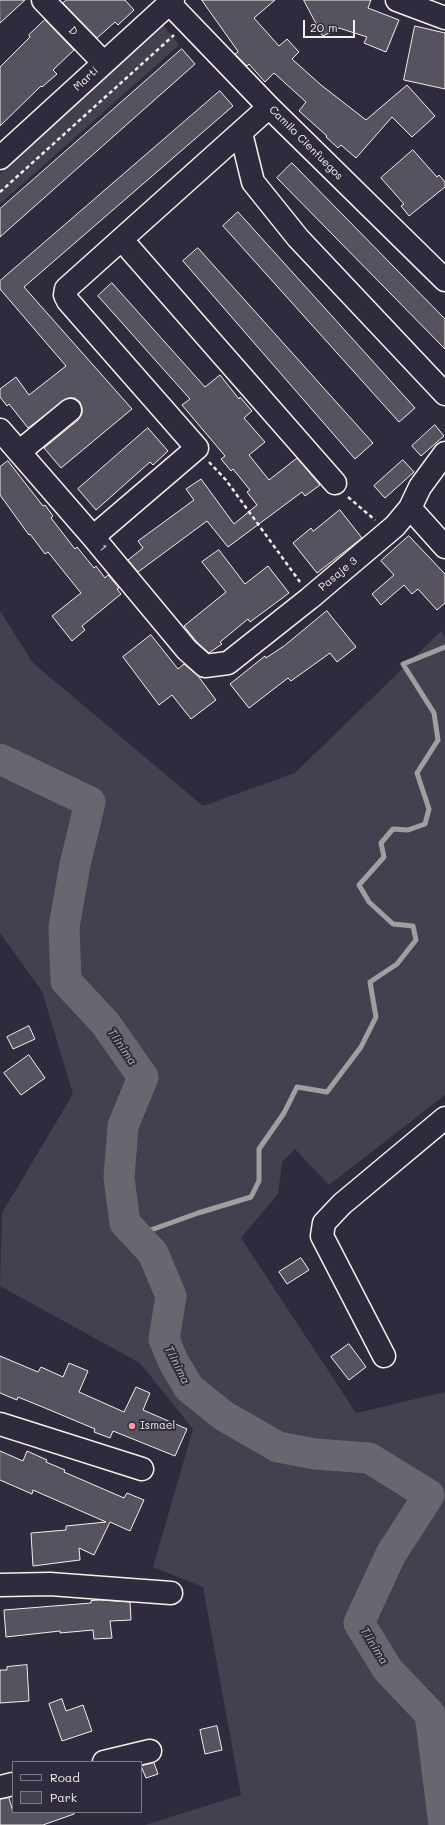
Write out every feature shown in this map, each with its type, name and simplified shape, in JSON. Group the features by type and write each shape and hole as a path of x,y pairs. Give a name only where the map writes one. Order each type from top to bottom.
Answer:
{"street":[{"name":"D","path":"43,0 104,63"},
{"path":"397,0 445,18"},
{"name":"Martí","path":"0,158 171,2"},
{"name":"Camilo Cienfuegos","path":"171,2 188,23 270,107 445,280"},
{"path":"93,537 197,448 68,301 65,295 66,289 270,107"},
{"path":"241,133 253,182 298,238 445,394"},
{"path":"122,240 335,483"},
{"path":"20,452 70,410"},
{"name":"1","path":"0,430 93,537 187,650 205,666"},
{"name":"Pasaje 3","path":"205,666 228,663 310,598 395,526 410,508 420,487 445,453"},
{"path":"410,508 445,547"},
{"path":"384,1356 322,1236 324,1223 342,1204 445,1118"},
{"path":"0,1424 142,1469"},
{"path":"0,1585 50,1584 171,1593"},
{"path":"108,1761 150,1751"},
{"path":"0,1787 12,1784"}],"path":[{"path":"0,192 188,23"},
{"path":"197,448 226,480 310,598"},
{"path":"335,483 353,503 374,520 395,526"}],"green space":[{"path":"162,24 179,45 0,204 0,174"},
{"path":"0,611 33,663 203,806 295,773 441,631 445,638 445,1095 329,1185 295,1149 282,1162 278,1194 241,1238 356,1413 445,1392 445,1825 145,1825 241,1795 203,1587 153,1567 193,1429 140,1363 0,1286 2,1213 73,1094 42,991 0,933"}],"building":[{"path":"0,0 25,0 0,23"},
{"path":"67,0 125,0 134,10 118,25 115,22 97,38 63,3"},
{"path":"202,0 275,0 254,18 279,46 287,39 299,52 292,59 321,85 366,120 407,85 435,116 412,137 392,117 356,158 341,145 338,148 299,111 306,102 274,73 265,82 249,64 247,66 235,54 238,52"},
{"path":"304,0 371,0 368,8 399,20 386,52 364,43 367,37 339,28 323,36"},
{"path":"45,20 74,50 53,70 57,74 42,87 41,86 0,126 0,67"},
{"path":"415,26 445,33 445,89 404,80"},
{"path":"182,49 195,64 0,237 0,209"},
{"path":"220,91 233,106 24,287 132,409 61,468 44,448 78,420 82,414 82,408 80,402 75,398 68,398 28,428 9,404 7,406 0,397 0,389 16,377 29,395 66,366 0,289 0,281"},
{"path":"413,150 437,177 439,175 445,182 445,187 409,216 401,206 404,204 381,178"},
{"path":"292,163 445,319 445,349 277,178"},
{"path":"238,212 415,408 399,422 223,226"},
{"path":"198,248 373,443 355,459 183,261"},
{"path":"112,283 205,387 220,375 239,399 240,397 252,411 244,418 265,442 249,455 269,480 297,458 320,485 305,496 302,492 228,547 207,521 138,572 128,560 143,548 138,541 194,500 186,489 201,479 234,524 257,505 247,492 250,490 233,469 231,471 221,459 225,456 182,405 190,399 98,296"},
{"path":"435,425 444,436 421,456 412,446"},
{"path":"148,428 168,451 153,465 150,462 96,510 78,489"},
{"path":"403,460 414,472 385,498 374,486"},
{"path":"8,461 43,506 45,505 53,516 51,518 75,549 77,547 94,568 96,566 105,578 108,575 119,588 117,589 121,594 82,626 85,630 72,641 52,616 81,593 48,552 45,554 30,534 29,535 0,495 0,467"},
{"path":"340,510 362,538 317,573 293,543 311,528 313,531"},
{"path":"409,536 445,574 445,603 437,610 418,589 412,594 404,585 381,605 372,594 394,575 381,561"},
{"path":"219,550 245,584 268,566 289,593 250,622 248,619 220,642 222,644 209,653 196,641 184,626 226,592 202,562"},
{"path":"327,611 356,647 337,662 330,653 291,681 288,678 249,708 230,684 265,656 266,658 284,646"},
{"path":"151,635 178,669 184,664 198,676 216,700 191,719 172,695 159,705 123,657"},
{"path":"29,1026 35,1039 13,1049 7,1037"},
{"path":"29,1055 45,1078 21,1095 4,1073"},
{"path":"301,1258 309,1270 287,1284 279,1272"},
{"path":"349,1344 366,1367 349,1380 331,1357"},
{"path":"0,1356 38,1372 41,1367 63,1377 69,1363 88,1371 79,1392 124,1412 136,1387 150,1393 143,1410 187,1429 175,1456 113,1431 110,1438 94,1432 95,1429 45,1408 18,1397 17,1400 0,1393"},
{"path":"0,1451 23,1461 27,1451 47,1460 46,1462 65,1470 64,1472 124,1498 127,1493 144,1500 130,1531 110,1522 94,1555 79,1548 80,1560 33,1566 31,1533 66,1530 66,1526 106,1522 33,1490 32,1494 0,1480"},
{"path":"100,1600 130,1602 131,1620 110,1621 112,1638 94,1639 93,1630 60,1633 60,1631 6,1637 4,1610 91,1603 91,1601"},
{"path":"27,1665 29,1701 0,1703 0,1670 7,1670 7,1667"},
{"path":"62,1699 66,1711 83,1705 92,1731 62,1741 49,1704"},
{"path":"217,1726 222,1750 205,1754 200,1730"},
{"path":"154,1763 158,1774 146,1778 142,1766"},
{"path":"9,1798 12,1813 74,1814 43,1825 0,1825 0,1799"}],"waterway":[{"path":"137,1235 198,1213 251,1197 259,1181 259,1149 284,1113 297,1087 327,1092 361,1047 376,1017 370,982 397,964 416,940 413,926 393,924 369,902 359,885 384,857 381,843 393,829 408,830 425,824 429,809 417,773 438,740 434,713 403,664 445,647"},
{"name":"Tíinima","path":"0,759 90,802 75,865 64,927 66,981 105,1023 143,1077 123,1126 119,1178 125,1223 153,1253 171,1296 164,1339 173,1361 189,1388 224,1416 278,1447 315,1454 369,1458 429,1495 391,1554 359,1623 388,1670 430,1714 444,1825"}],"place":[{"name":"Ismael","path":"132,1426"}]}
